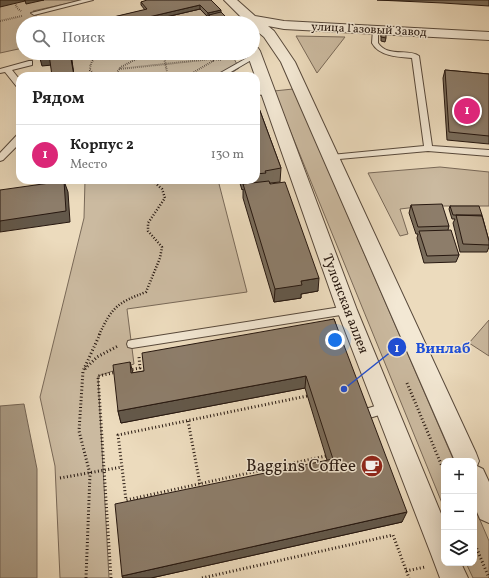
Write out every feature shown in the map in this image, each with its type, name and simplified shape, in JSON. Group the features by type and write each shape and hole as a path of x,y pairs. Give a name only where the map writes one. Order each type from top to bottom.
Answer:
{"street":[{"path":"230,0 245,16"},
{"name":"улица Газовый Завод","path":"260,22 284,25 489,36"},
{"path":"260,28 269,34 288,62 466,458"},
{"name":"Тулонская аллея","path":"255,60 258,72"},
{"name":"Тулонская аллея","path":"262,92 385,408 441,547"},
{"path":"477,484 489,510"},
{"path":"449,566 454,578"}],"lane":[{"path":"34,13 90,0"},
{"path":"375,30 375,44 378,47 387,52 415,56 428,148"},
{"path":"225,72 244,60"},
{"path":"3,70 29,63"},
{"path":"3,70 16,81"},
{"path":"0,158 16,142"},
{"path":"331,158 428,148 489,153"},
{"path":"134,343 347,310"},
{"path":"362,415 385,408"}],"path":[{"path":"21,16 34,13"},
{"path":"0,21 16,17"},
{"path":"92,72 90,70 90,66 94,60"},
{"path":"117,72 119,69 136,60"},
{"path":"164,60 167,72"},
{"path":"119,69 212,60"},
{"path":"196,71 212,60"},
{"path":"86,578 90,474 79,431 83,371 109,314 123,301 146,292 160,258 162,247 148,231 148,224 165,198 162,189 156,184"},
{"path":"83,371 97,357 115,346 134,343 140,368 126,370"},
{"path":"111,578 98,376 119,372"},
{"path":"307,396 118,435 126,500 326,456"},
{"path":"188,421 200,484"},
{"path":"60,478 90,474 122,467"},
{"path":"204,578 393,535 409,578"},
{"path":"477,549 489,578"}],"shaded area":[{"path":"0,0 83,0 33,11 36,16 16,16 16,50 0,53"},
{"path":"200,9 206,16 170,16"},
{"path":"296,36 345,37 317,73"},
{"path":"72,60 235,60 239,68 233,72 73,72"},
{"path":"293,89 453,458 441,458 441,501 274,91"},
{"path":"440,167 489,172 489,206 425,206 400,209 408,234 400,236 368,173"},
{"path":"85,184 219,184 247,292 127,309 134,364 98,376 109,578 60,578 55,466 40,397 84,218"},
{"path":"489,320 489,356 469,343"},
{"path":"24,404 37,469 37,578 0,578 0,406"},
{"path":"477,513 489,541 489,578 473,578 467,566 477,566"}],"building":[{"path":"147,0 211,0 221,10 208,13 200,5 153,16 118,16 147,9 141,2"},
{"path":"221,12 225,16 210,16 209,15"},
{"path":"381,34 386,35 386,38 381,37"},
{"path":"50,60 71,60 73,72 51,72"},
{"path":"445,70 489,74 489,136 449,132"},
{"path":"260,111 281,168 265,171 266,173 260,174"},
{"path":"269,181 270,184 285,182 319,278 301,281 302,285 275,289 243,184 260,184 260,182"},
{"path":"43,184 64,184 66,211 0,221 0,190"},
{"path":"442,204 449,226 418,227 411,205"},
{"path":"450,206 479,206 482,215 453,215"},
{"path":"456,215 482,216 489,245 463,244"},
{"path":"451,230 459,255 427,256 419,231"},
{"path":"334,319 407,512 122,576 115,504 333,459 306,376 118,411 113,365 130,362 131,373 144,371 142,353"}],"place":[{"name":"Корпус 2","path":"467,111"},
{"name":"Винлаб","path":"344,389"},
{"name":"Baggins Coffee","path":"372,466"}]}
